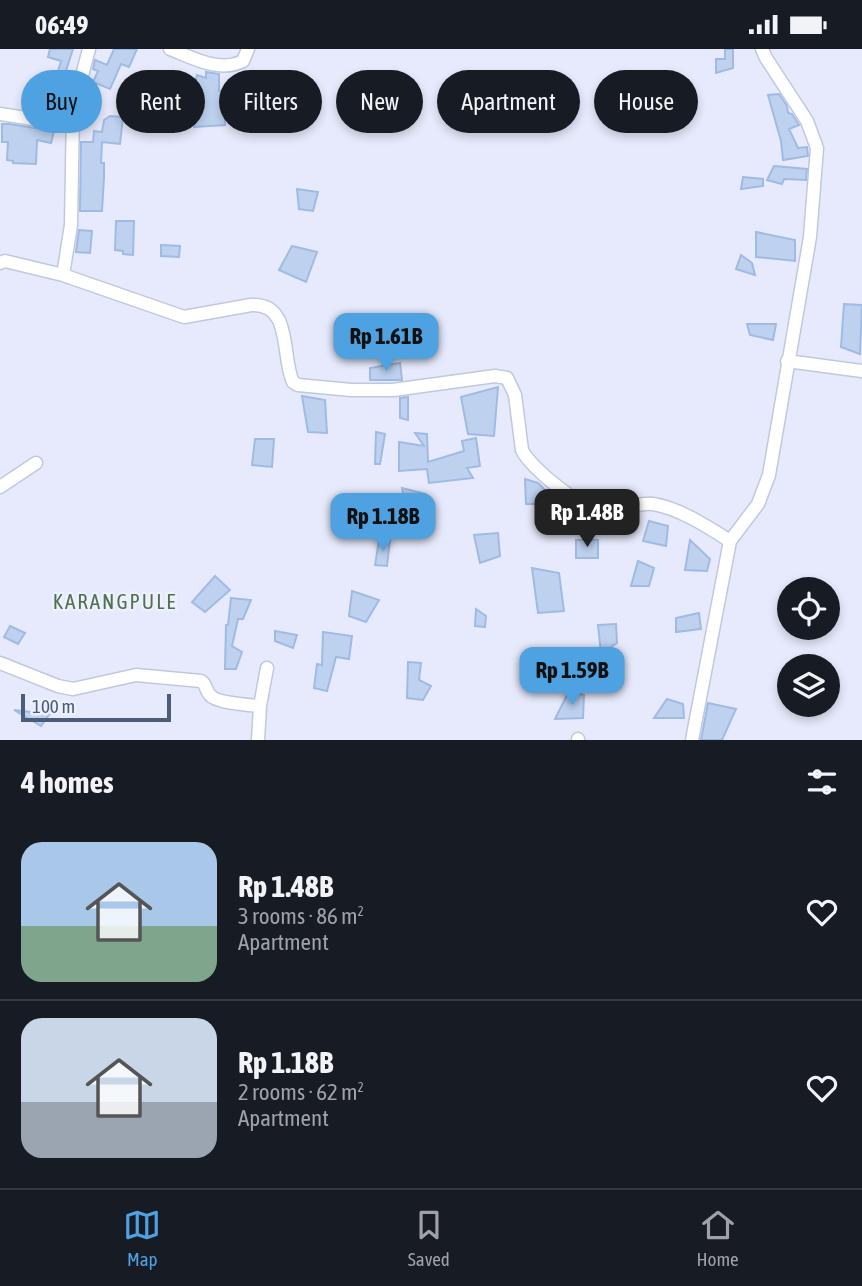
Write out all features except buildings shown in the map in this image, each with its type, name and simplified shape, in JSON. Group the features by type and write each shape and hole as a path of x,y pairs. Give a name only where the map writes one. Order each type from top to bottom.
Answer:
{"street":[{"path":"84,70 89,49"},
{"path":"170,49 211,64 230,67 243,61 248,49"},
{"path":"692,740 730,541 758,504 769,475 810,237 817,148 807,121 762,49"},
{"path":"0,114 21,117"},
{"path":"63,275 71,225 71,133"},
{"path":"0,263 29,266 63,275 184,317 260,304 276,315 285,336 290,376 298,385 351,390 393,390 495,376 507,378 515,395 522,450 542,475 586,507 608,512 641,503 667,507 730,541"},
{"path":"787,361 862,372"},
{"path":"0,487 36,463"},
{"path":"0,663 58,686 74,689 136,675 201,681 206,684 209,694 215,699 260,706"},
{"path":"258,740 260,706 267,668"}],"district":[{"name":"KARANGPULE","path":"115,602"}]}
